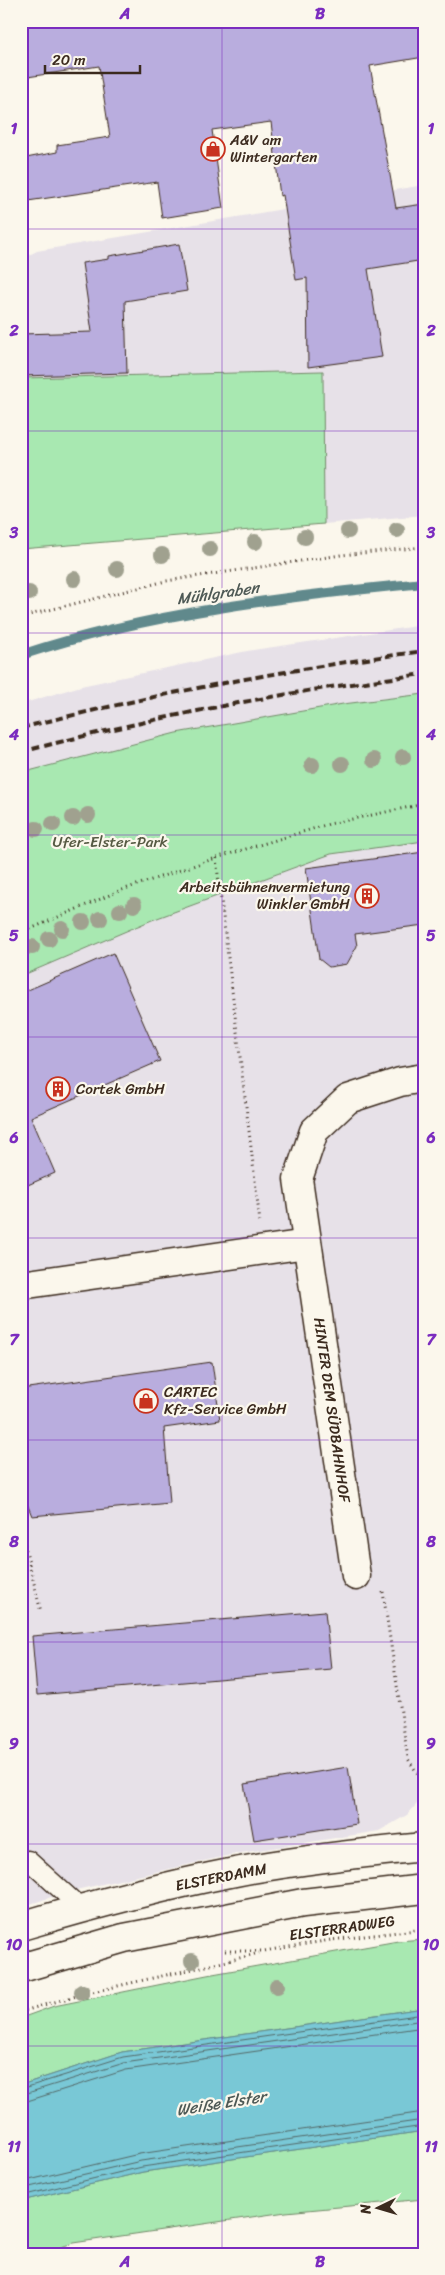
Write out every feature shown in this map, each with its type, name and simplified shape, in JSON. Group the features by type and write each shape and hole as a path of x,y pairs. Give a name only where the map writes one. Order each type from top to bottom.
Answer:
{"street":[{"name":"HINTER DEM SÜDBAHNHOF","path":"356,1576 298,1180 314,1131 348,1099 400,1082 424,1078"},
{"path":"21,1285 307,1244"},
{"name":"ELSTERDAMM","path":"21,1926 81,1908 236,1872 360,1853 424,1847"},
{"path":"21,1968 124,1938 304,1903 424,1890"}],"lane":[{"path":"28,1860 81,1908"}],"path":[{"path":"21,617 87,599 166,581 341,555 424,547"},
{"path":"21,933 119,891 216,858 330,824 424,804"},
{"path":"216,858 263,1250"},
{"path":"21,1530 41,1612"},
{"path":"382,1588 408,1759 418,1774 424,1778"},
{"name":"ELSTERRADWEG","path":"21,2012 122,1984 197,1969 264,1951 424,1928"}],"shaded area":[{"path":"424,185 424,515 324,524 322,371 21,378 21,259 37,251"},
{"path":"424,625 424,694 343,704 176,733 21,773 21,704 81,686 247,651"},
{"path":"424,840 424,1796 407,1815 379,1831 235,1854 67,1892 21,1907 21,976 152,920 331,854"}],"green space":[{"path":"323,371 324,524 21,549 21,378"},
{"name":"Ufer-Elster-Park","path":"424,694 424,841 331,854 152,920 21,976 21,773 176,733 343,704"},
{"path":"424,1939 424,2008 122,2052 21,2085 21,2018 54,2006 207,1975 398,1941"},
{"path":"424,2131 424,2199 286,2212 73,2243 41,2254 21,2254 21,2201 143,2172"}],"water":[{"name":"Weiße Elster","path":"424,2008 424,2131 143,2172 21,2201 21,2085 122,2052"}],"building":[{"path":"21,21 424,21 424,57 370,66 396,208 424,204 424,260 368,269 382,357 308,367 307,278 296,280 283,195 280,196 271,122 212,130 223,208 162,218 157,182 21,202 21,159 57,152 57,145 110,137 99,66 21,78"},
{"path":"179,244 187,291 125,301 127,373 21,376 21,334 92,332 82,263 109,259 109,256"},
{"name":"Arbeitsbühnenvermietung Winkler GmbH","path":"424,852 424,925 355,934 357,946 347,964 329,967 319,959 306,868"},
{"name":"Cortek GmbH","path":"113,953 160,1061 31,1117 55,1173 21,1188 21,993"},
{"path":"212,1362 220,1420 164,1428 170,1503 32,1516 21,1489 21,1389"},
{"path":"325,1611 331,1669 37,1695 32,1636"},
{"path":"348,1767 357,1824 254,1840 244,1784"}],"waterway":[{"name":"Mühlgraben","path":"21,655 120,627 220,608 271,600 424,583"}],"railway":[{"path":"21,728 171,693 322,666 424,651"},
{"path":"21,752 121,727 221,706 322,688 424,674"}],"place":[{"name":"A&V am Wintergarten","path":"213,149"},
{"name":"Arbeitsbühnenvermietung Winkler GmbH","path":"367,896"},
{"name":"Cortek GmbH","path":"58,1089"},
{"name":"CARTEC Kfz-Service GmbH","path":"146,1401"}]}
